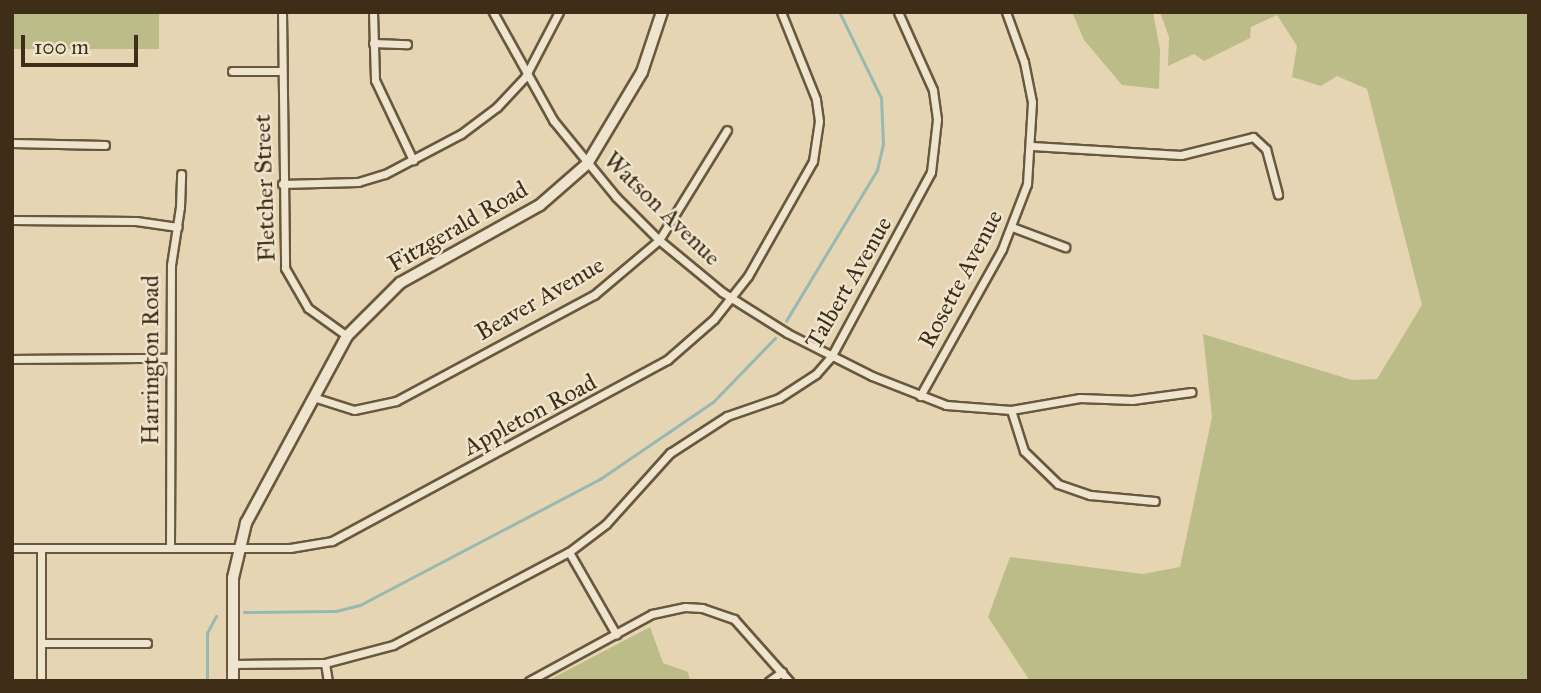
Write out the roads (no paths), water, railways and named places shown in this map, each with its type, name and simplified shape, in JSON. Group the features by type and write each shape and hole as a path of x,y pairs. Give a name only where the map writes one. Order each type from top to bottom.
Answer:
{"main road":[{"name":"Fitzgerald Road","path":"233,681 238,548 255,501 347,336 400,283 540,205 587,164 642,72 662,12"}],"street":[{"name":"Fletcher Street","path":"282,12 282,251 289,281 308,308 347,336"},
{"path":"373,12 373,43 381,97 413,160"},
{"name":"Watson Avenue","path":"493,12 525,77 587,164 659,240 731,299 831,357 946,405 1011,410 1080,398 1132,400 1191,392"},
{"path":"282,184 358,182 413,160 485,117 525,77 559,12"},
{"name":"Appleton Road","path":"12,548 309,546 352,532 640,378 692,340 731,299 806,177 818,144 816,99 781,12"},
{"name":"Talbert Avenue","path":"233,664 325,663 393,645 569,552 606,524 670,453 727,416 797,389 831,357 920,198 936,147 933,90 898,12"},
{"name":"Rosette Avenue","path":"920,396 1012,227 1027,184 1032,146 1029,83 1006,12"},
{"path":"373,43 407,44"},
{"path":"232,71 282,71"},
{"name":"Beaver Avenue","path":"313,397 354,410 396,401 594,295 659,240 727,130"},
{"path":"1032,146 1181,155 1253,137 1266,149 1278,194"},
{"path":"12,143 105,145"},
{"name":"Harrington Road","path":"170,548 170,264 178,227 181,174"},
{"path":"12,220 135,221 178,227"},
{"path":"1012,227 1065,247"},
{"path":"12,359 170,358"},
{"path":"1011,410 1024,451 1058,484 1090,495 1155,501"},
{"path":"41,548 41,681"},
{"path":"569,552 616,634"},
{"path":"529,681 668,608 702,608 746,628 788,680"},
{"path":"41,643 147,643"},
{"path":"325,663 328,681"},
{"path":"769,681 782,672"}],"waterway":[{"path":"786,321 877,170 883,145 881,98 839,12"},
{"path":"244,612 336,611 360,605 600,479 713,402 775,338"},
{"path":"207,681 207,633 216,616"}]}
